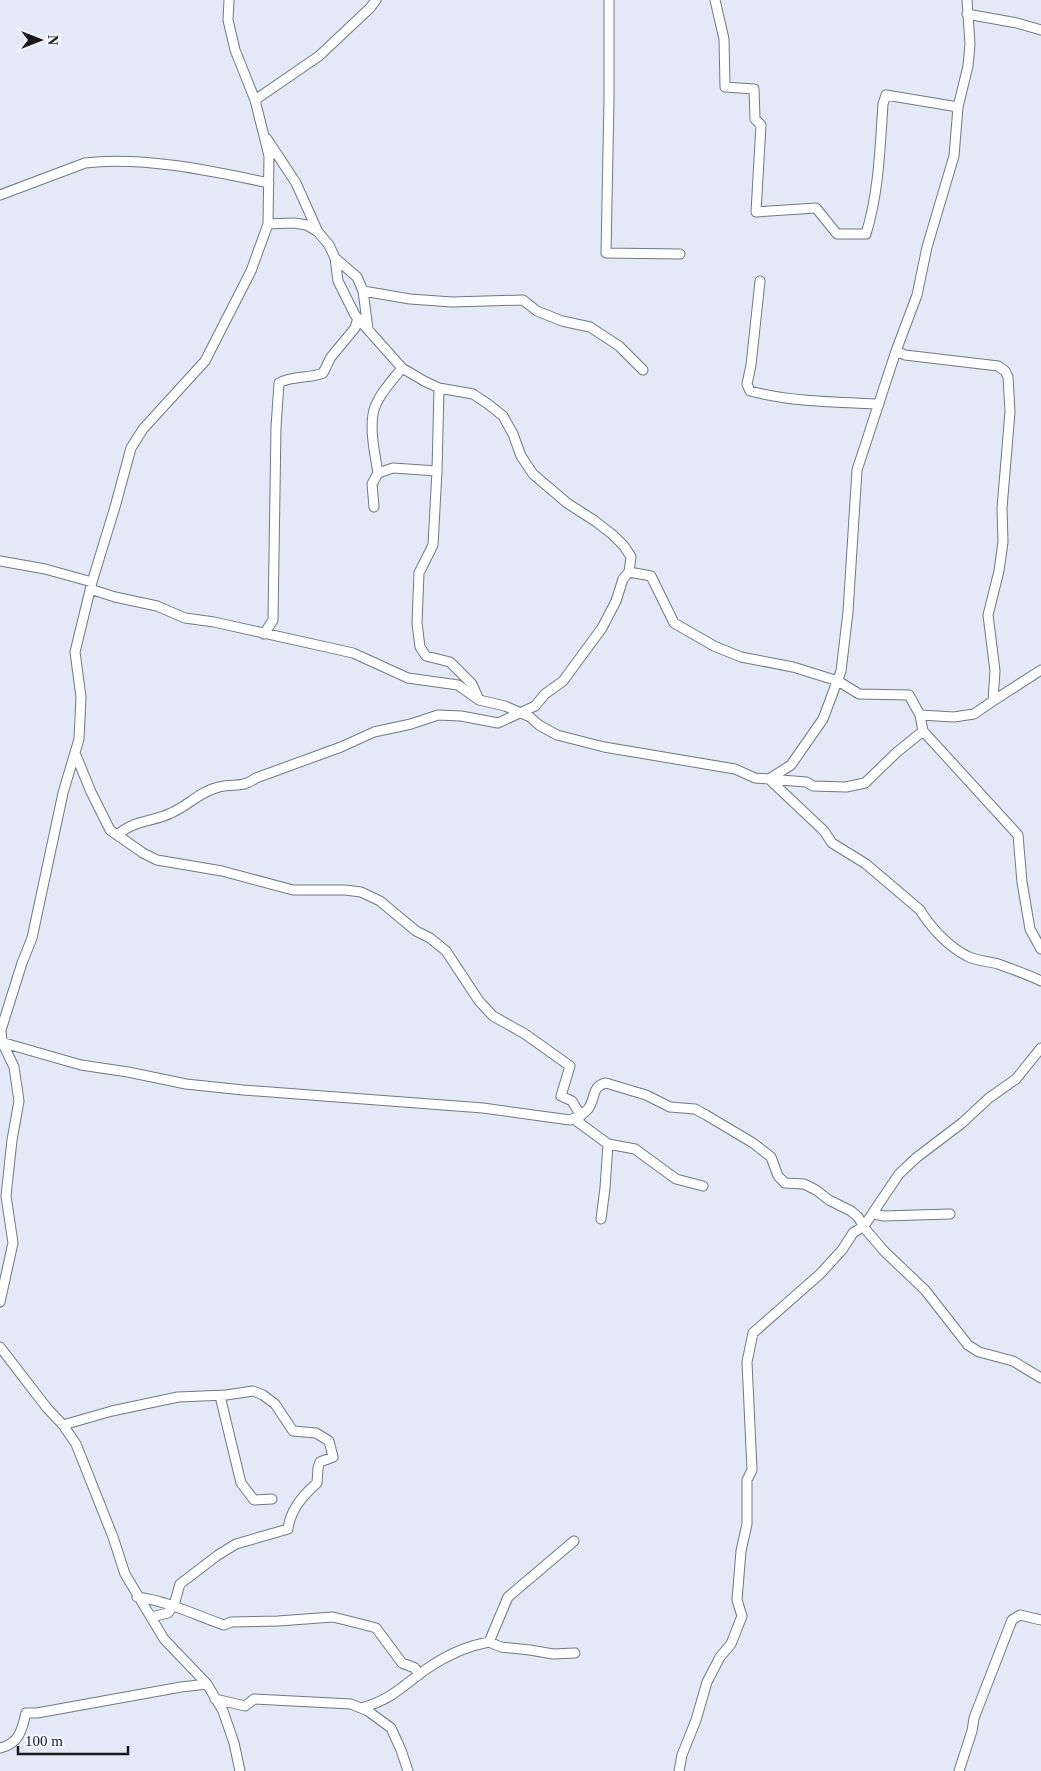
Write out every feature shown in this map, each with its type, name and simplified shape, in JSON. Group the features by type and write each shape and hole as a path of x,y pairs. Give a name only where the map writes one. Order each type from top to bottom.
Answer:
{"street":[{"path":"0,1302 13,1243 6,1196 14,1125 19,1101 14,1066 1,1042 1,1030 22,962 32,938 63,793 80,739 81,697 76,652 91,586 132,448 143,428 205,362 251,271 268,224 269,156 254,100 235,50 228,20 229,0"},
{"path":"254,100 319,56 370,8 376,0"},
{"path":"609,0 610,100 606,253 680,254"},
{"path":"715,0 724,39 725,88 754,89 756,119 761,125 756,212 816,208 837,234 866,234 878,171 883,104 886,95 958,107"},
{"path":"769,779 791,765 823,720 841,672 848,612 858,470 896,352 917,295 927,247 954,156 958,107 968,66 970,44 967,0"},
{"path":"968,14 1017,23 1041,30"},
{"path":"118,835 125,828 138,822 172,813 202,794 219,787 246,784 256,778 340,747 374,732 411,724 438,715 461,716 498,722 536,706 545,694 563,681 602,628 616,601 623,579 629,572 631,556 624,546 601,526 567,503 533,474 521,456 513,434 503,416 473,394 439,388 402,368 358,318 338,281 335,258 329,245 318,232 296,183 264,134"},
{"path":"0,195 85,163 99,161 144,163 216,172 269,183"},
{"path":"268,224 294,223 307,225 318,232"},
{"path":"335,258 357,277 363,291 368,330"},
{"path":"760,281 751,365 747,384 750,391 766,395 815,400 879,404"},
{"path":"363,291 410,300 452,302 523,300 537,311 562,321 590,327 619,346 642,370"},
{"path":"264,634 273,620 276,427 279,382 299,376 315,376 324,373 331,357 355,328 358,318"},
{"path":"896,352 905,355 998,366 1005,371 1008,377 1010,412 1002,508 1003,542 999,571 988,615 995,671 993,701"},
{"path":"374,507 372,484 378,473 373,435 373,413 382,396 402,368"},
{"path":"439,388 433,545 419,573 417,623 420,647 426,656 450,662 472,684 479,700"},
{"path":"378,473 393,468 437,471"},
{"path":"0,561 45,569 115,597 157,606 185,618 214,622 353,653 408,678 458,685 479,700 505,706 530,717 539,725 557,735 604,747 735,769 755,778 806,782 813,786 846,788 865,783 896,753 923,731"},
{"path":"629,572 651,576 674,623 714,646 741,656 792,667 838,681 859,694 909,695 920,715 923,731 1018,835 1022,882 1030,929 1041,949"},
{"path":"920,715 954,717 974,714 1041,670"},
{"path":"76,752 94,800 110,830 143,853 157,860 222,871 293,890 345,890 361,892 380,901 416,931 430,938 446,952 479,1001 492,1016 525,1034 570,1066 561,1096 572,1101 578,1117 608,1144 635,1149 676,1179 703,1186"},
{"path":"769,779 824,831 832,843 866,864 920,910 944,940 968,956 997,964 1041,981"},
{"path":"1,1042 81,1065 186,1084 483,1108 570,1120 578,1117 590,1107 595,1089 600,1084 606,1083 646,1094 670,1107 695,1110 753,1143 771,1157 778,1176 785,1183 804,1184 851,1211 858,1217 866,1230 885,1252 925,1290 968,1345 979,1352 1012,1361 1041,1378"},
{"path":"679,1771 682,1755 696,1720 707,1682 720,1657 731,1644 742,1616 737,1600 741,1551 747,1524 747,1480 752,1470 747,1362 753,1333 820,1274 842,1250 853,1233 864,1226 899,1174 916,1158 962,1123 989,1098 1016,1079 1041,1048"},
{"path":"601,1219 608,1144"},
{"path":"873,1214 884,1216 950,1214"},
{"path":"0,1347 76,1444 88,1470 113,1537 124,1574 164,1639 207,1684 223,1711 234,1743 240,1771"},
{"path":"63,1425 112,1411 178,1397 220,1396 253,1391 263,1395 279,1409 290,1430 316,1433 329,1441 333,1457 320,1462 316,1483 301,1497 296,1509 289,1518 288,1529 236,1544 180,1584 174,1605 168,1613 151,1618"},
{"path":"220,1396 241,1483 254,1500 272,1499"},
{"path":"489,1642 508,1597 574,1541"},
{"path":"137,1596 174,1605 224,1625 231,1622 333,1617 376,1628 402,1662 415,1668 419,1675"},
{"path":"959,1771 972,1731 974,1718 1012,1620 1020,1615 1041,1620"},
{"path":"361,1708 388,1699 419,1675 456,1651 489,1642 501,1648 553,1654 575,1653"},
{"path":"0,1748 17,1740 22,1731 26,1713 37,1713 207,1684"},
{"path":"215,1699 246,1706 254,1699 351,1704 361,1708 391,1728 408,1771"}]}
